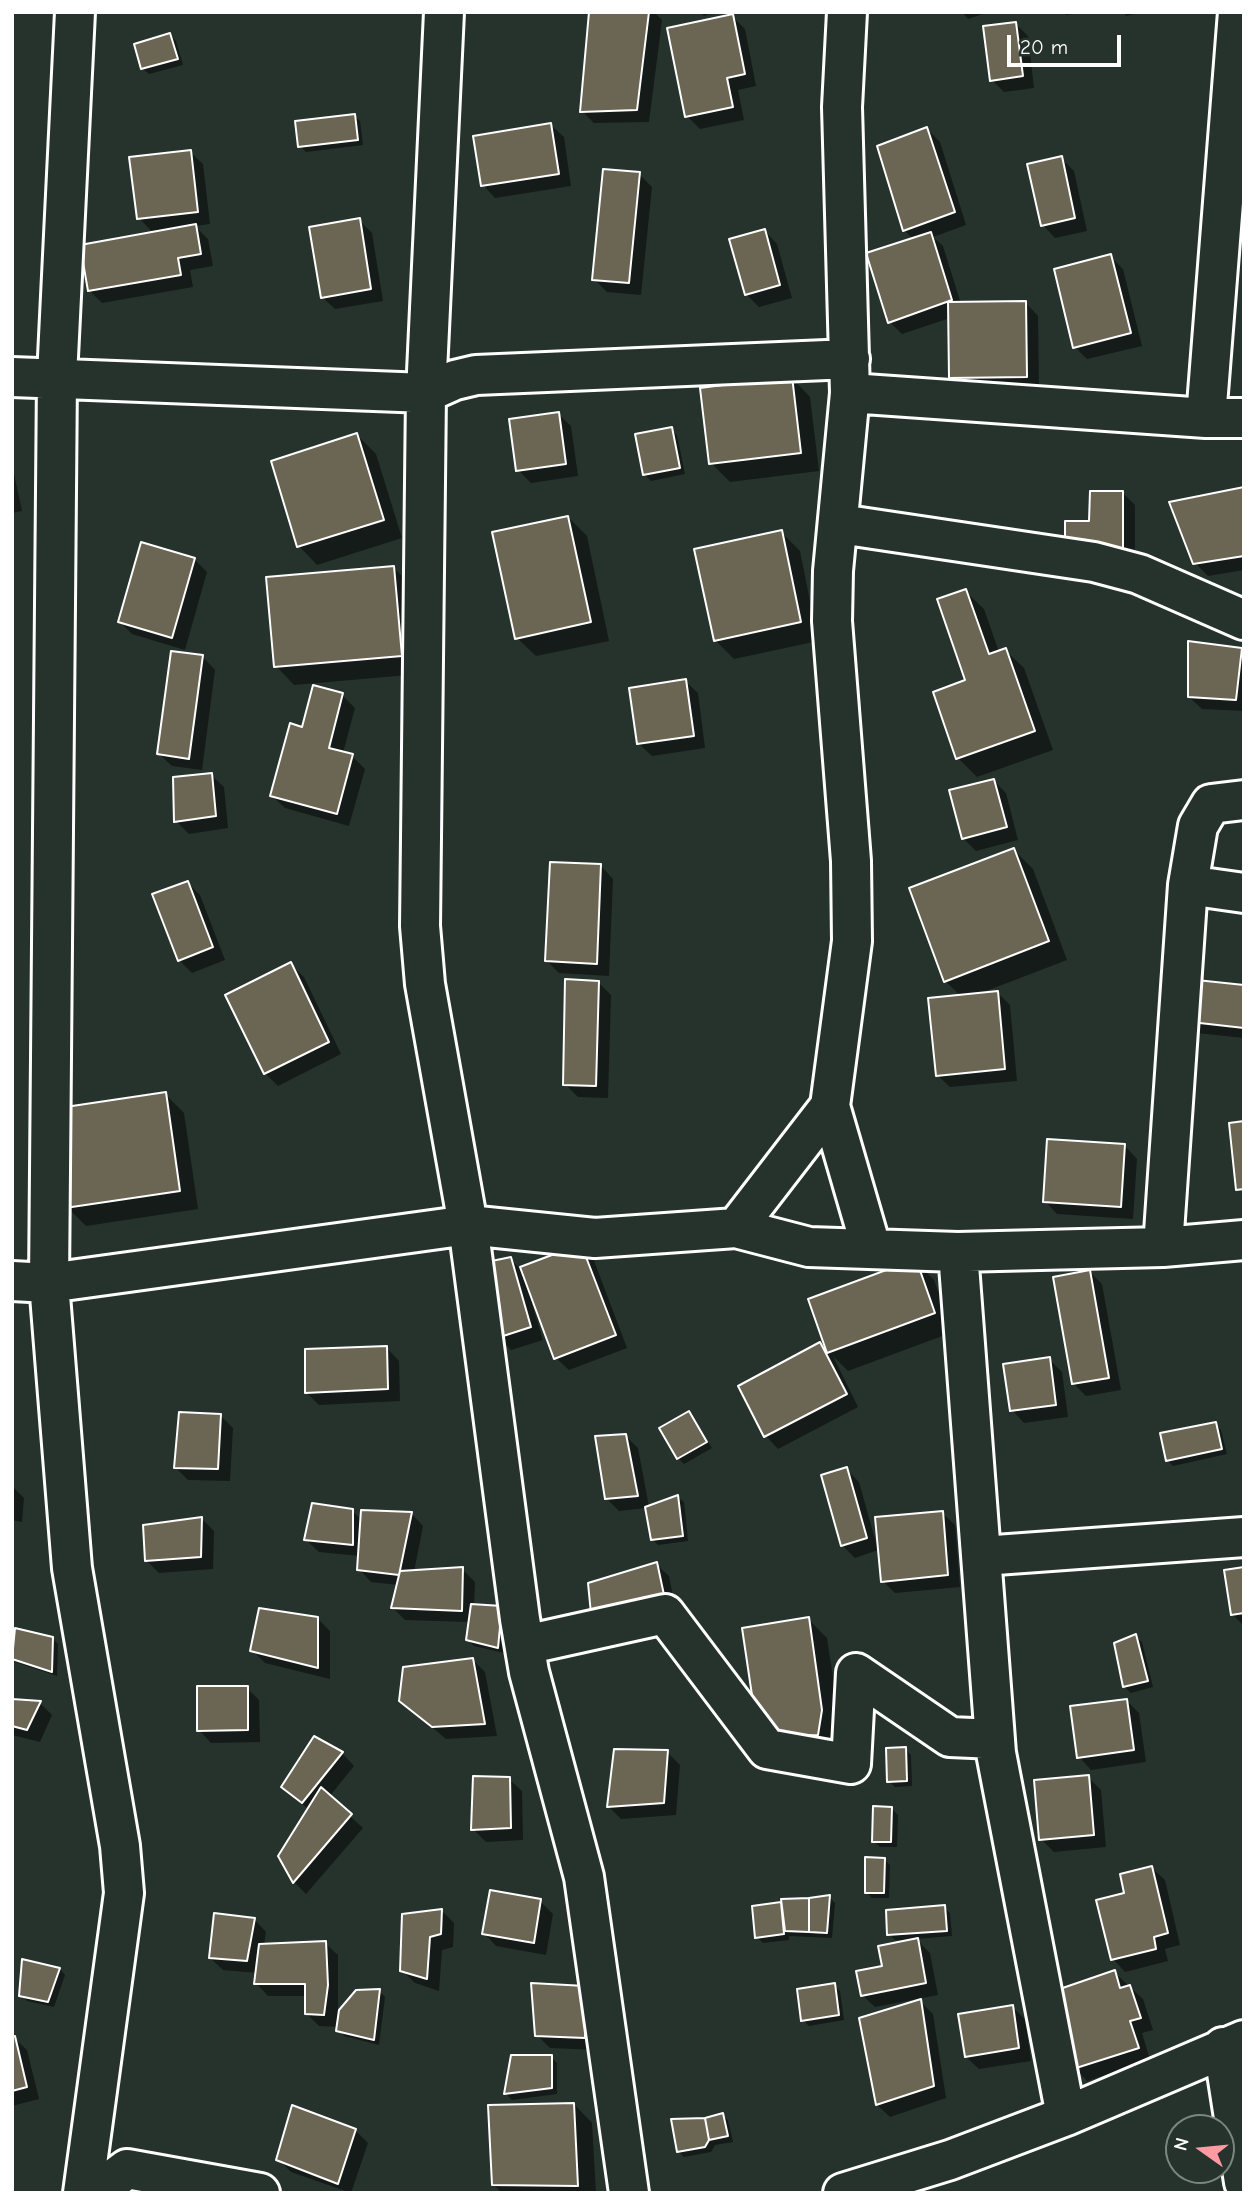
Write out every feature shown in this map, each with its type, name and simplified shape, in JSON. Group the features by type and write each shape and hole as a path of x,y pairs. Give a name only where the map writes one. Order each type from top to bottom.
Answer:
{"street":[{"path":"75,12 57,377 31,1282 72,1568 120,1846 124,1893 83,2193"},
{"path":"444,12 426,393 420,926 425,984 468,1225 529,1672 584,1877 629,2193"},
{"path":"846,12 842,107 850,376 840,524 833,571 832,621 851,861 852,941 830,1106 871,1247"},
{"path":"1206,418 1238,12"},
{"path":"12,377 426,393 476,375 850,376 1206,418 1244,418"},
{"path":"840,524 1094,562 1139,574 1244,620"},
{"path":"1163,1247 1188,885 1198,826 1211,804 1244,800"},
{"path":"1188,885 1244,893"},
{"path":"736,1228 830,1106"},
{"path":"31,1282 468,1225 595,1238 736,1228 810,1247 958,1252 1163,1247 1244,1240"},
{"path":"958,1252 995,1739 1006,1817 1066,2116"},
{"path":"982,1556 1244,1537"},
{"path":"525,1645 665,1614 767,1749 851,1764 856,1673 950,1737 995,1739"},
{"path":"843,2193 894,2186 1233,2044 1244,2182"},
{"path":"95,2193 127,2169 260,2193"}],"building":[{"path":"589,12 649,12 637,110 580,112"},
{"path":"733,14 745,74 727,78 733,107 685,117 667,28"},
{"path":"1016,22 1023,76 990,81 983,26"},
{"path":"170,33 178,59 141,69 134,44"},
{"path":"355,114 358,140 298,147 295,121"},
{"path":"551,123 559,174 481,186 473,136"},
{"path":"927,127 955,212 903,231 877,146"},
{"path":"191,150 198,212 137,219 129,157"},
{"path":"1062,156 1075,218 1041,226 1027,164"},
{"path":"603,169 640,172 629,283 592,280"},
{"path":"360,218 371,289 321,298 309,227"},
{"path":"196,224 201,254 178,258 181,275 88,291 80,245"},
{"path":"765,229 780,285 745,295 729,239"},
{"path":"931,232 952,300 888,323 866,253"},
{"path":"1111,254 1131,333 1073,348 1054,269"},
{"path":"1026,301 1027,377 949,378 948,302"},
{"path":"792,376 801,453 709,464 700,388"},
{"path":"559,412 566,464 516,471 509,419"},
{"path":"672,427 680,468 643,475 635,434"},
{"path":"357,433 384,520 297,547 271,461"},
{"path":"1244,487 1244,556 1193,564 1169,502"},
{"path":"1090,491 1123,491 1123,550 1065,550 1065,521 1089,521"},
{"path":"568,516 591,622 515,639 492,532"},
{"path":"782,530 801,622 714,641 694,549"},
{"path":"141,542 195,558 172,638 118,622"},
{"path":"394,566 402,656 274,667 266,577"},
{"path":"966,589 989,654 1006,648 1035,731 956,759 933,692 965,680 937,599"},
{"path":"1188,641 1242,648 1236,700 1188,697"},
{"path":"171,651 203,655 189,759 157,754"},
{"path":"686,679 694,736 637,744 629,688"},
{"path":"313,685 343,693 329,748 353,754 337,814 270,796 290,723 302,727"},
{"path":"212,773 216,816 174,822 173,777"},
{"path":"994,779 1007,827 962,839 949,790"},
{"path":"1014,848 1049,941 944,982 909,888"},
{"path":"550,862 601,864 597,964 545,961"},
{"path":"188,881 213,947 178,961 152,894"},
{"path":"291,962 329,1042 264,1074 225,995"},
{"path":"565,979 599,981 596,1086 563,1085"},
{"path":"1187,979 1244,985 1244,1028 1182,1021"},
{"path":"998,991 1005,1069 936,1076 928,998"},
{"path":"166,1092 180,1191 65,1208 52,1109"},
{"path":"1244,1121 1244,1189 1236,1190 1229,1123"},
{"path":"1047,1139 1125,1144 1121,1207 1043,1202"},
{"path":"581,1244 616,1335 554,1359 520,1267"},
{"path":"511,1257 531,1327 497,1338 482,1263"},
{"path":"916,1259 935,1313 827,1353 808,1299"},
{"path":"1090,1270 1109,1378 1072,1384 1053,1277"},
{"path":"820,1342 847,1394 764,1437 738,1386"},
{"path":"387,1346 388,1389 305,1393 305,1349"},
{"path":"1050,1357 1056,1405 1010,1411 1003,1364"},
{"path":"689,1411 707,1442 677,1459 659,1428"},
{"path":"179,1412 221,1414 218,1469 174,1468"},
{"path":"1216,1422 1222,1449 1166,1461 1160,1433"},
{"path":"626,1434 638,1496 605,1499 595,1436"},
{"path":"847,1467 867,1538 841,1546 821,1475"},
{"path":"678,1495 683,1536 651,1540 645,1507"},
{"path":"312,1503 353,1509 353,1545 304,1540"},
{"path":"361,1510 412,1512 399,1575 357,1570"},
{"path":"943,1511 948,1575 881,1582 875,1517"},
{"path":"202,1517 201,1557 145,1561 143,1525"},
{"path":"657,1562 667,1609 591,1614 588,1583"},
{"path":"463,1567 462,1611 391,1608 400,1571"},
{"path":"1244,1567 1244,1613 1231,1615 1224,1570"},
{"path":"471,1604 502,1606 498,1648 466,1640"},
{"path":"259,1608 318,1617 318,1668 250,1651"},
{"path":"809,1617 822,1710 818,1735 773,1737 753,1702 742,1628"},
{"path":"15,1628 53,1637 52,1672 12,1659"},
{"path":"1136,1634 1148,1681 1123,1687 1114,1643"},
{"path":"473,1658 485,1724 432,1727 399,1701 403,1667"},
{"path":"197,1686 248,1686 248,1730 197,1731"},
{"path":"12,1699 41,1701 27,1730 12,1726"},
{"path":"1127,1699 1134,1750 1077,1758 1070,1706"},
{"path":"314,1736 343,1752 302,1803 281,1787"},
{"path":"906,1747 907,1781 887,1782 886,1748"},
{"path":"614,1749 668,1750 664,1803 607,1807"},
{"path":"1089,1775 1094,1835 1039,1840 1034,1780"},
{"path":"473,1776 510,1777 511,1828 471,1830"},
{"path":"321,1787 352,1814 293,1883 278,1856"},
{"path":"873,1806 892,1807 891,1842 872,1842"},
{"path":"865,1857 885,1858 884,1893 865,1893"},
{"path":"1152,1866 1168,1933 1154,1937 1156,1949 1111,1960 1096,1900 1124,1893 1120,1874"},
{"path":"490,1890 541,1899 534,1943 482,1934"},
{"path":"830,1895 827,1933 809,1932 809,1898"},
{"path":"809,1898 809,1932 785,1931 781,1899"},
{"path":"781,1902 784,1934 755,1938 752,1906"},
{"path":"945,1905 947,1931 887,1935 886,1910"},
{"path":"442,1909 441,1934 430,1937 427,1979 400,1971 402,1914"},
{"path":"214,1913 255,1918 247,1961 209,1958"},
{"path":"918,1938 926,1983 861,1996 856,1971 882,1966 878,1946"},
{"path":"326,1941 328,1985 324,2015 305,2014 305,1984 254,1984 259,1944"},
{"path":"22,1959 60,1968 48,2002 19,1996"},
{"path":"1115,1970 1120,1988 1130,1985 1141,2018 1130,2021 1139,2048 1073,2069 1048,1993"},
{"path":"531,1983 585,1986 585,2038 535,2036"},
{"path":"835,1983 839,2015 801,2021 797,1989"},
{"path":"380,1989 374,2040 336,2031 339,2010 356,1990"},
{"path":"921,1999 934,2086 876,2105 859,2018"},
{"path":"1013,2005 1019,2048 965,2057 958,2014"},
{"path":"15,2036 27,2087 12,2091 12,2037"},
{"path":"511,2055 552,2055 552,2088 504,2094"},
{"path":"574,2103 578,2186 492,2185 488,2105"},
{"path":"292,2105 356,2129 338,2184 276,2160"},
{"path":"723,2113 728,2136 709,2140 705,2118"},
{"path":"705,2118 709,2140 705,2147 677,2152 671,2119"}]}
